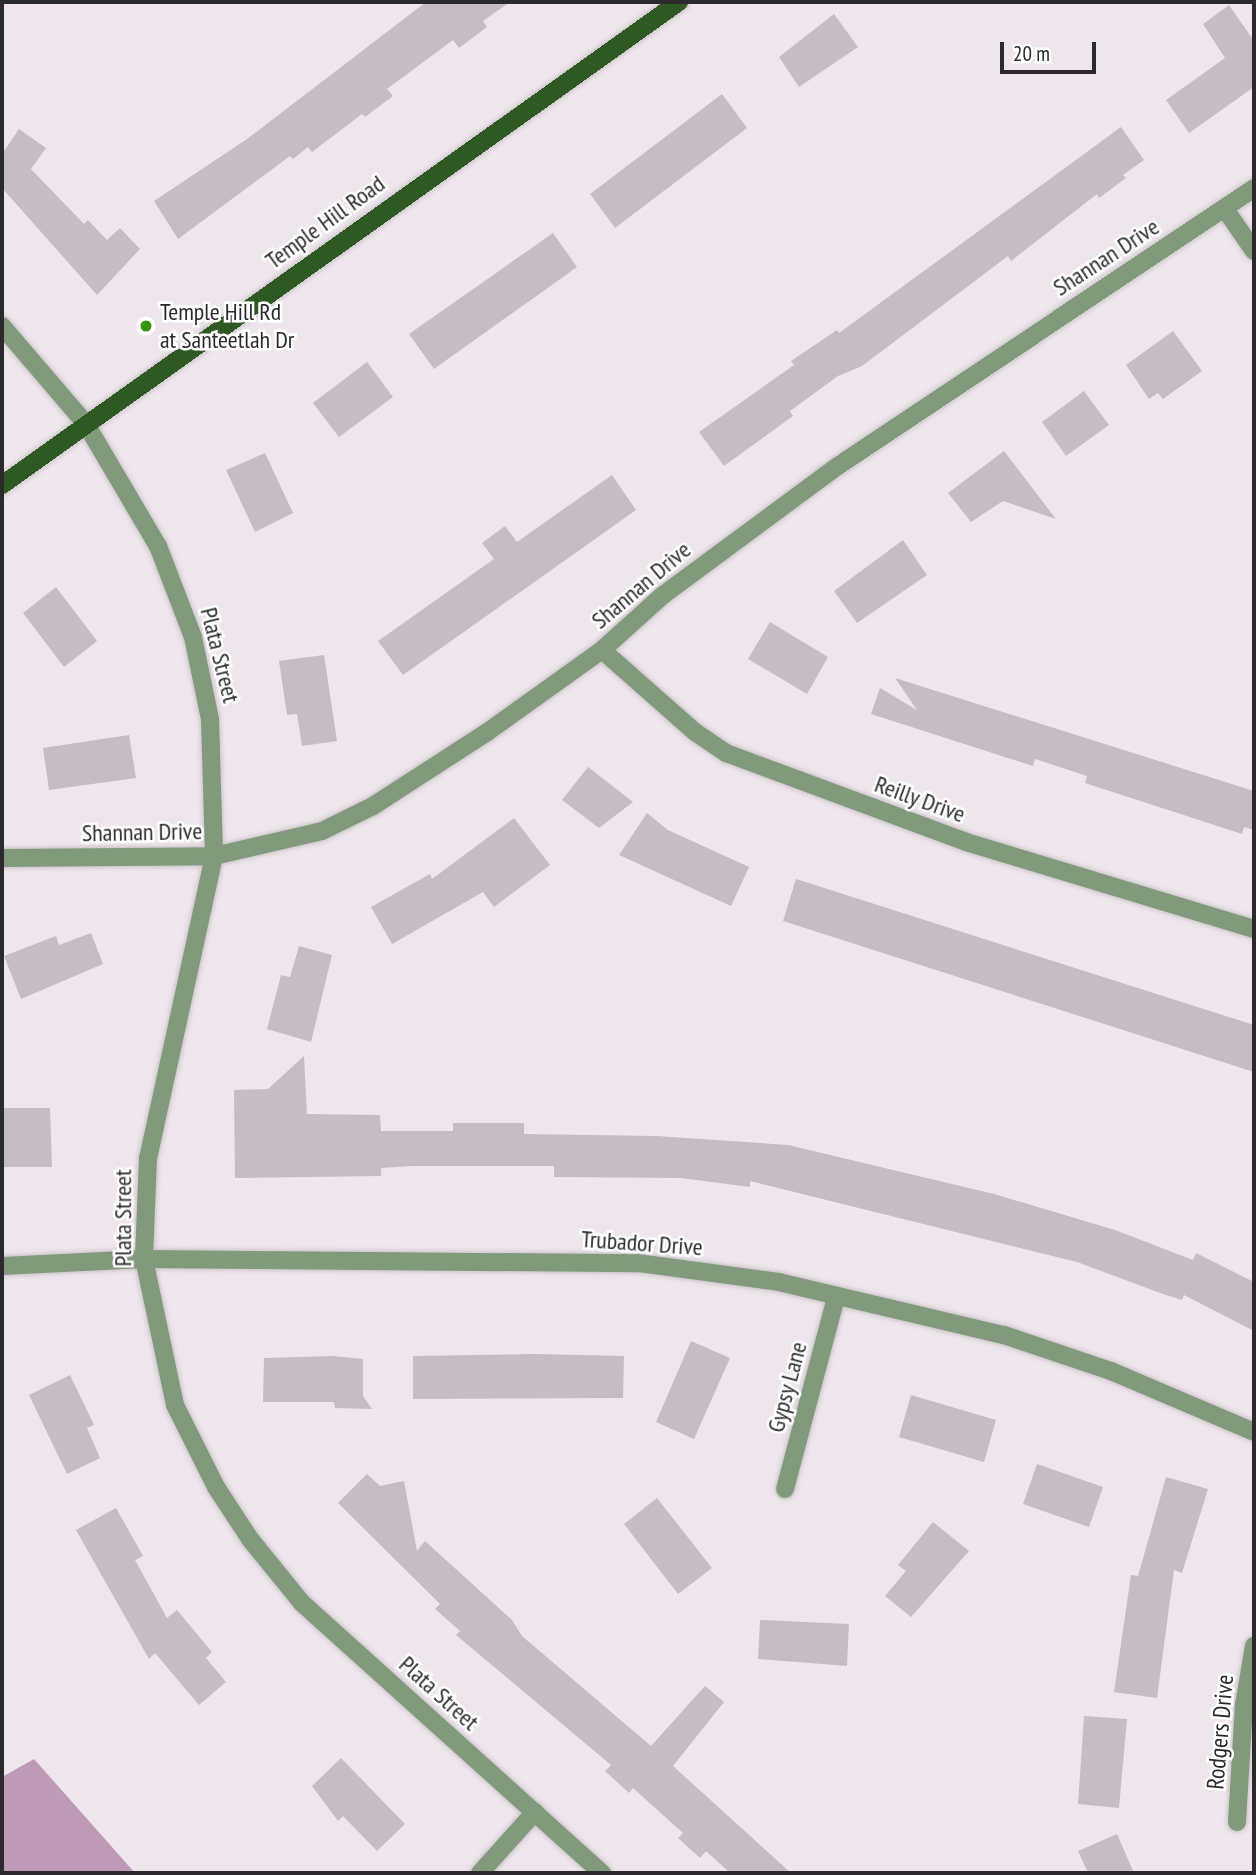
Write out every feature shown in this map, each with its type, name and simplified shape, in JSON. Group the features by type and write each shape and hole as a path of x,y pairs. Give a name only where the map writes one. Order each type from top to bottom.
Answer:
{"main road":[{"name":"Temple Hill Road","path":"2,485 679,2"}],"street":[{"name":"Shannan Drive","path":"2,858 215,856 322,831 373,806 486,733 602,650 662,596 827,473 1254,188"},
{"path":"1225,209 1254,251"},
{"name":"Plata Street","path":"2,326 86,424 158,546 193,637 211,719 215,856 148,1158 144,1259 175,1405 216,1487 250,1539 302,1603 602,1873"},
{"name":"Reilly Drive","path":"602,650 695,732 726,753 966,842 1254,929"},
{"name":"Trubador Drive","path":"2,1266 144,1259 639,1263 779,1282 1004,1335 1111,1371 1254,1432"},
{"name":"Gypsy Lane","path":"785,1489 835,1297"},
{"name":"Rodgers Drive","path":"1237,1822 1244,1705 1254,1646"},
{"path":"480,1873 536,1812"}],"shaded area":[{"path":"34,1759 135,1873 2,1873 2,1777"}],"building":[{"path":"426,2 510,2 483,21 487,27 459,48 453,40 387,89 393,96 365,117 362,114 312,152 308,147 293,159 290,156 178,239 154,201 247,139"},
{"path":"1229,5 1254,41 1254,87 1189,133 1166,100 1225,58 1203,24"},
{"path":"834,14 858,47 799,87 779,57"},
{"path":"722,94 747,128 615,228 590,194"},
{"path":"1121,127 1144,160 1123,175 1126,178 1099,198 1097,194 1011,261 1008,256 862,366 838,376 790,411 793,416 724,466 699,432 794,365 791,361 837,330 839,333"},
{"path":"19,129 46,148 31,169 84,224 88,220 107,240 120,228 140,249 97,295 2,188 2,154"},
{"path":"553,233 577,267 434,369 409,334"},
{"path":"1173,331 1202,371 1163,399 1158,393 1149,399 1126,365"},
{"path":"367,362 393,397 339,437 313,403"},
{"path":"1084,391 1109,425 1066,456 1042,422"},
{"path":"1004,451 1056,519 1003,501 971,522 948,493"},
{"path":"265,453 293,513 255,532 226,470"},
{"path":"612,475 636,510 403,675 378,641 494,559 482,543 505,526 517,542"},
{"path":"903,540 927,575 857,623 834,591"},
{"path":"56,587 97,641 64,667 23,613"},
{"path":"770,622 828,657 807,694 748,659"},
{"path":"324,655 337,741 302,746 297,714 287,715 279,661"},
{"path":"895,678 1254,791 1254,830 1244,827 1242,834 1085,783 1087,776 1035,759 1033,766 871,714 880,688 917,710"},
{"path":"129,735 136,778 49,790 43,748"},
{"path":"588,767 633,802 599,828 562,800"},
{"path":"647,813 668,830 749,867 731,906 619,855"},
{"path":"514,818 550,865 494,907 483,892 392,944 371,907 430,874 432,879"},
{"path":"796,879 1254,1025 1254,1072 783,921"},
{"path":"91,933 103,964 21,999 4,956 56,936 59,945"},
{"path":"299,946 332,955 311,1042 267,1029 281,975 290,977"},
{"path":"304,1056 307,1114 380,1115 381,1131 453,1131 453,1123 524,1123 524,1134 657,1136 788,1145 994,1194 1115,1230 1193,1260 1196,1253 1254,1282 1254,1331 1184,1295 1182,1300 1077,1262 750,1181 750,1187 681,1178 554,1177 554,1166 413,1166 381,1168 381,1176 235,1178 234,1090 268,1089"},
{"path":"3,1108 50,1108 52,1167 2,1167"},
{"path":"691,1341 730,1358 694,1439 656,1422"},
{"path":"334,1356 363,1359 363,1396 372,1409 335,1408 334,1402 263,1402 264,1358"},
{"path":"413,1356 624,1356 623,1398 413,1399"},
{"path":"70,1375 94,1425 87,1428 100,1458 67,1474 29,1395"},
{"path":"911,1395 996,1420 984,1462 899,1437"},
{"path":"1037,1464 1103,1487 1089,1527 1023,1504"},
{"path":"367,1474 380,1486 404,1481 417,1551 425,1541 512,1620 522,1636 651,1746 705,1686 724,1702 673,1766 791,1873 730,1873 706,1851 700,1858 678,1838 683,1833 633,1788 629,1793 605,1771 611,1765 456,1635 460,1631 435,1609 440,1604 338,1503"},
{"path":"1166,1477 1208,1489 1182,1573 1174,1570 1157,1698 1114,1692 1131,1575 1138,1576"},
{"path":"657,1498 712,1568 678,1594 624,1524"},
{"path":"116,1508 143,1556 135,1560 167,1618 177,1610 212,1652 206,1658 226,1682 199,1705 155,1653 149,1659 76,1530"},
{"path":"933,1522 969,1551 911,1617 885,1596 906,1571 898,1565"},
{"path":"760,1620 849,1624 847,1666 758,1659"},
{"path":"1084,1716 1127,1719 1119,1808 1078,1804"},
{"path":"341,1758 405,1824 377,1851 343,1816 338,1821 312,1786"},
{"path":"1117,1834 1134,1873 1088,1873 1078,1851"}],"place":[{"name":"Temple Hill Rd at Santeetlah Dr","path":"146,326"}]}
